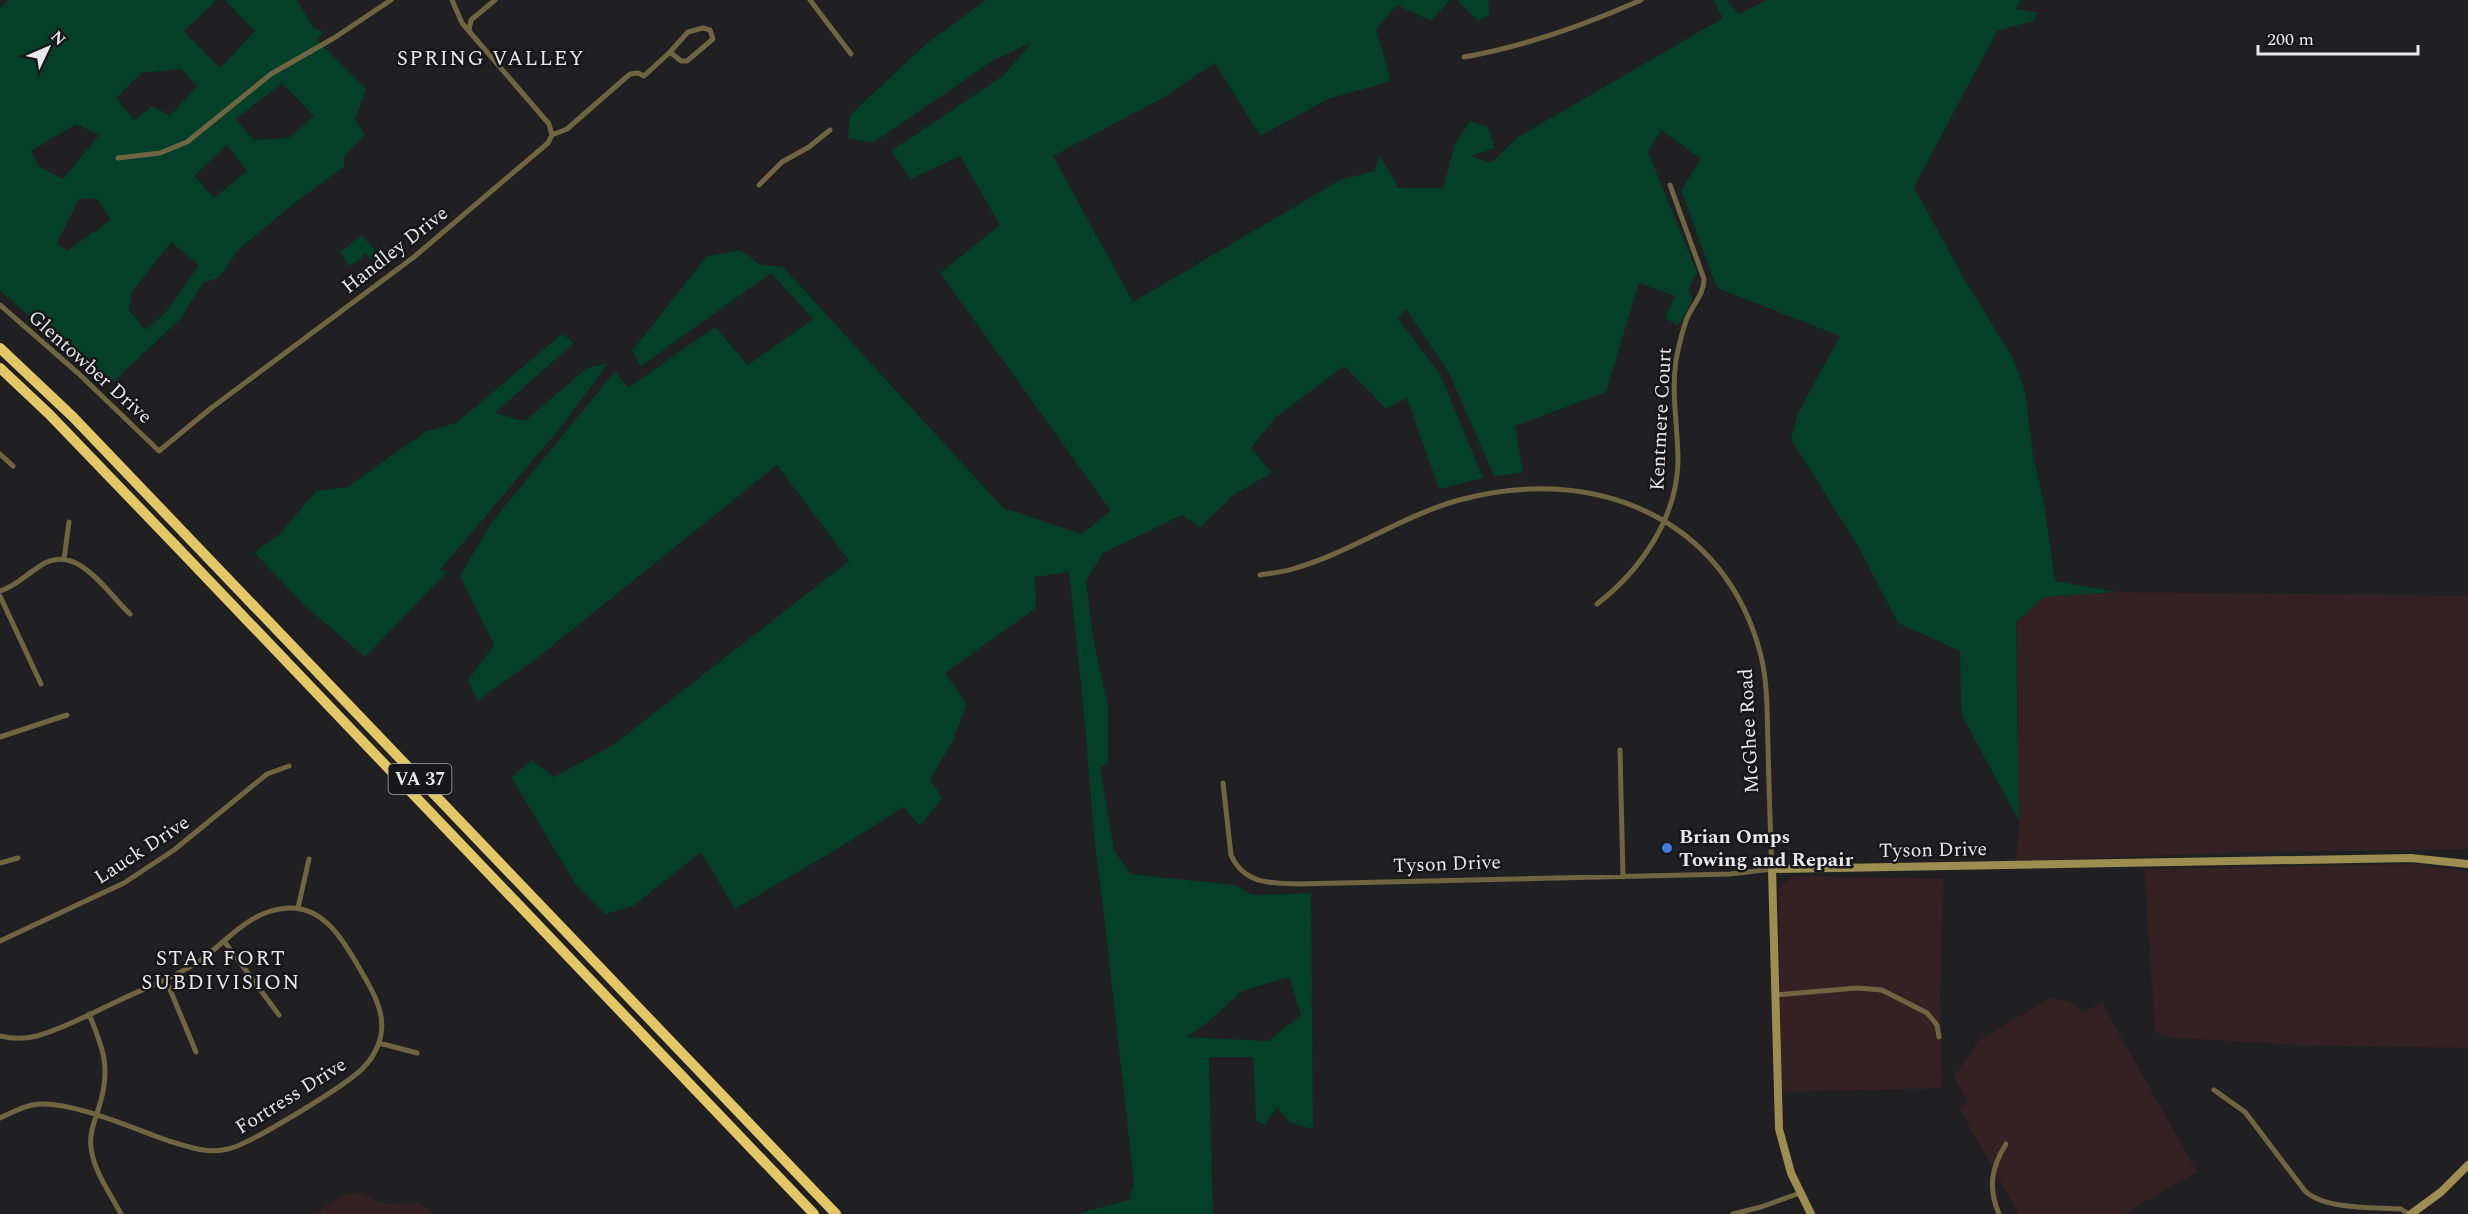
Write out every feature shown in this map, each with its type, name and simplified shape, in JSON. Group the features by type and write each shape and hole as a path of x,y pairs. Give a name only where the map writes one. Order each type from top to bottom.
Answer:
{"highway":[{"name":"VA 37","path":"0,348 82,425 836,1214"},
{"name":"VA 37","path":"0,368 57,422 162,531 814,1214"}],"street":[{"path":"118,158 159,153 187,142 271,74 334,38 391,0"},
{"path":"452,0 459,19 549,124 552,135"},
{"path":"470,32 470,22 495,0"},
{"path":"810,0 851,54"},
{"path":"1464,57 1543,39 1641,0"},
{"path":"706,28 714,36 712,42 687,61 681,61 670,52 684,36 694,30 706,28"},
{"name":"Handley Drive","path":"159,451 210,409 414,257 548,143 552,135 567,129 630,74 638,73 644,76 670,52"},
{"path":"759,185 782,162 809,147 830,130"},
{"name":"Kentmere Court","path":"1597,604 1638,564 1664,521 1677,474 1673,399 1679,346 1688,318 1704,286 1703,274 1670,185"},
{"name":"Glentowber Drive","path":"0,305 79,374 159,451"},
{"path":"0,454 14,466"},
{"name":"McGhee Road","path":"1260,575 1295,568 1438,506 1472,496 1550,488 1581,490 1631,504 1664,521 1700,549 1720,572 1740,600 1756,639 1766,680 1779,1129 1786,1159 1810,1214"},
{"path":"64,559 69,522"},
{"path":"0,591 10,588 46,562 64,559 83,567 130,614"},
{"path":"0,596 40,684"},
{"path":"0,737 67,715"},
{"path":"1620,750 1623,877"},
{"name":"Lauck Drive","path":"0,941 124,883 174,850 267,774 289,766"},
{"name":"Tyson Drive","path":"1223,783 1231,855 1243,872 1259,881 1297,884 1730,874 1772,869 2411,858 2468,864"},
{"path":"0,863 18,858"},
{"path":"298,908 309,859"},
{"path":"0,1036 15,1038 36,1036 89,1014 166,980 198,962 248,922 266,912 282,908 298,908 329,924 350,951 379,1005 382,1027 379,1043 417,1053"},
{"path":"224,940 279,1015"},
{"path":"166,980 196,1053"},
{"path":"1775,994 1857,988 1882,990 1927,1013 1937,1025 1939,1037"},
{"path":"89,1014 106,1064 105,1084 90,1140 91,1149 95,1164 121,1214"},
{"name":"Fortress Drive","path":"0,1118 38,1104 61,1106 186,1147 205,1150 229,1149 252,1139 356,1075 371,1058 379,1043"},
{"path":"2214,1090 2245,1112 2311,1196 2327,1203 2401,1209 2410,1214 2441,1192 2468,1165"},
{"path":"1999,1214 1992,1194 1991,1179 1995,1163 2006,1144"},
{"path":"1733,1214 1753,1210 1800,1193"}],"shaded area":[{"path":"2118,592 2468,596 2468,849 2248,852 2016,861 2019,821 2016,622 2044,597"},
{"path":"2417,864 2468,872 2468,1048 2300,1045 2162,1037 2155,1030 2144,869"},
{"path":"1792,876 1944,879 1940,994 1942,1088 1781,1092 1779,888"},
{"path":"2051,998 2072,1002 2082,1013 2102,1003 2197,1172 2123,1214 2019,1214 1959,1108 1968,1102 1954,1077 1979,1040"},
{"path":"361,1193 379,1203 400,1205 419,1202 434,1214 315,1214 343,1195"}],"green space":[{"path":"8,0 217,0 184,31 220,68 255,31 225,0 297,0 313,27 324,32 317,40 366,89 355,120 365,135 344,156 344,167 297,201 239,249 219,278 203,283 180,319 111,384 0,291 0,8","holes":["181,69 197,86 170,116 152,106 134,120 116,98 141,73","282,83 314,116 289,138 253,140 236,119","76,124 99,135 63,179 38,166 31,151","227,145 247,171 214,198 194,176","96,198 111,220 67,251 57,243 79,199","171,242 199,265 165,313 146,330 129,311 132,292"]},
{"path":"986,0 1450,0 1431,21 1397,5 1376,29 1391,81 1328,99 1260,136 1215,63 1161,99 1053,156 1133,302 1340,180 1374,171 1380,156 1399,188 1443,188 1455,144 1470,121 1488,127 1495,148 1471,156 1491,163 1518,137 1723,18 1713,0 1726,0 1739,14 1767,0 2021,0 2016,9 2038,13 2033,21 1997,31 1914,187 1963,277 2013,358 2025,391 2033,456 2044,502 2055,581 2118,592 2044,597 2016,622 2019,821 1961,714 1960,651 1898,623 1859,548 1791,439 1798,413 1840,336 1717,288 1681,190 1701,159 1661,130 1648,152 1697,272 1688,291 1693,299 1678,326 1665,318 1675,296 1639,283 1606,392 1515,426 1523,473 1494,476 1449,373 1406,309 1398,319 1440,374 1483,478 1439,489 1407,398 1386,409 1344,366 1276,417 1251,448 1272,473 1235,494 1200,527 1182,515 1103,553 1086,581 1093,638 1108,706 1108,762 1100,768 1114,850 1130,874 1235,885 1252,895 1311,893 1313,1129 1290,1123 1277,1107 1265,1125 1256,1121 1253,1057 1209,1057 1213,1214 1076,1214 1129,1200 1134,1183 1095,847 1069,572 1035,577 1036,608 945,673 967,704 952,743 930,779 942,798 920,826 903,807 735,909 701,852 633,906 605,914 576,885 511,777 532,760 554,777 613,745 849,561 777,465 537,658 477,701 468,680 494,645 460,576 491,523 615,371 628,388 715,327 748,365 813,319 771,273 641,366 632,351 707,256 741,250 761,265 783,267 1003,508 1081,534 1111,511 940,273 1000,225 960,156 911,179 891,151 1004,75 1032,42 992,61 873,143 848,138 850,115 926,44","holes":["1289,977 1301,1015 1268,1041 1186,1037 1208,1022 1242,991"]},
{"path":"1457,0 1488,0 1490,15 1478,21"},
{"path":"362,235 377,253 371,259 364,252 362,258 349,266 340,252"},
{"path":"562,334 574,343 495,413 525,421 587,368 608,363 562,426 440,570 447,572 365,657 304,605 254,552 279,535 316,491 347,487 427,431 456,423"}],"place":[{"name":"Brian Omps Towing and Repair","path":"1667,848"}],"district":[{"name":"SPRING VALLEY","path":"491,59"},
{"name":"STAR FORT SUBDIVISION","path":"221,971"}]}
